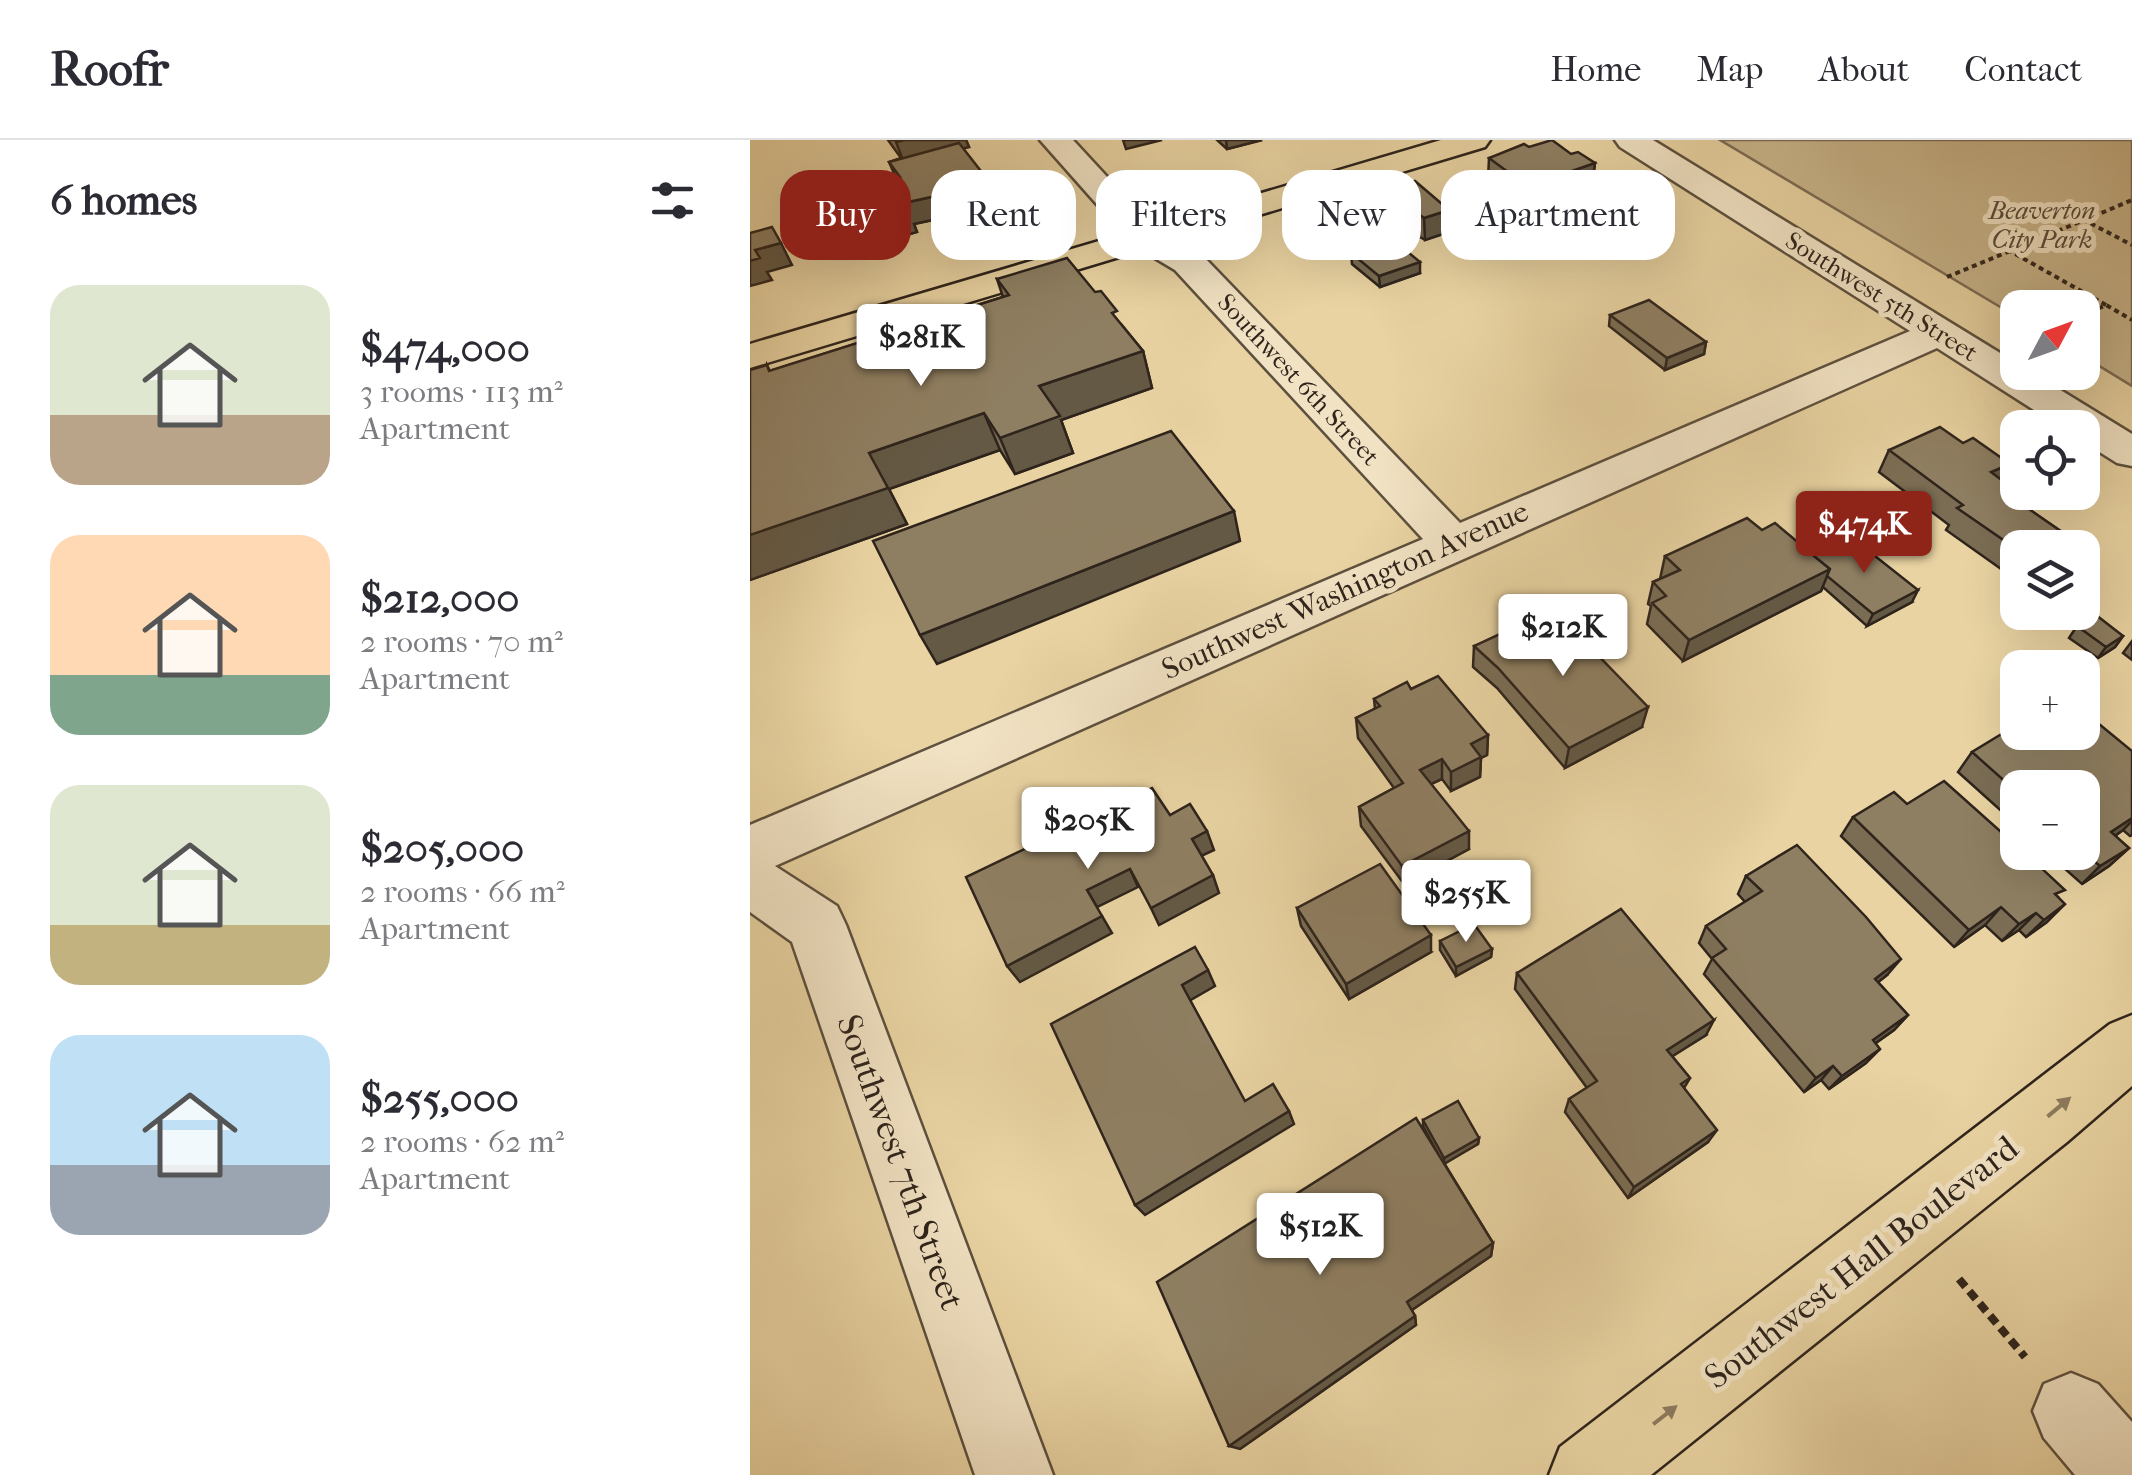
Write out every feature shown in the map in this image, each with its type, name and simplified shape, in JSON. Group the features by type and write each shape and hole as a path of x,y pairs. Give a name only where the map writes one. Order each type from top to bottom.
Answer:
{"main road":[{"path":"1262,203 1474,140"},
{"path":"750,356 1096,253"},
{"name":"Southwest Hall Boulevard","path":"1588,1475 2132,1045"}],"street":[{"name":"Southwest 6th Street","path":"1056,140 1096,184"},
{"name":"Southwest 5th Street","path":"1632,140 2132,453"},
{"name":"Southwest 6th Street","path":"1184,260 1452,542"},
{"name":"Southwest Washington Avenue","path":"750,851 1940,332"},
{"name":"Southwest 7th Street","path":"750,880 816,925 1014,1475"},
{"path":"2072,1411 2126,1475"}],"path":[{"path":"2132,200 2010,251 2132,320"},
{"path":"2084,220 2132,246"},
{"path":"2100,308 2106,305"},
{"path":"1911,1222 2072,1411"}],"green space":[{"name":"Beaverton City Park","path":"1720,140 2132,140 2132,386 2100,366 2100,290 2000,290 2000,307"}],"building":[{"path":"1552,140 1571,154 1578,152 1595,163 1575,170 1505,170 1489,158 1524,144 1529,147"},
{"path":"959,143 980,170 931,170 931,197 911,201 911,170 895,170 889,162"},
{"path":"1421,186 1441,203 1441,213 1424,218"},
{"path":"772,227 780,243 755,250 760,258 750,261 750,233"},
{"path":"1069,260 1095,292 1101,291 1117,311 1112,313 1143,351 1039,386 1060,416 1000,438 984,413 869,453 888,488 750,535 750,370 767,365 769,371 1009,295 997,279"},
{"path":"1360,260 1420,262 1379,276"},
{"path":"1649,300 1706,342 1667,358 1610,315"},
{"path":"1940,427 1963,443 1973,438 2000,457 2000,468 1991,472 2000,479 2000,510 2030,510 2059,530 2000,530 2000,538 1957,508 1963,505 1889,450"},
{"path":"1171,431 1234,511 920,635 873,541"},
{"path":"1747,518 1762,530 1775,523 1830,569 1689,640 1652,603 1666,596 1653,582 1680,570 1665,556"},
{"path":"1851,537 1918,590 1873,614 1827,576 1830,569 1814,556"},
{"path":"1559,615 1648,707 1569,748 1474,646 1515,627 1521,632"},
{"path":"2100,618 2123,636 2106,647 2083,630 2100,630"},
{"path":"1438,676 1488,735 1471,744 1481,757 1451,772 1442,759 1420,770 1469,831 1402,866 1359,807 1403,783 1356,718 1380,706 1374,699 1407,682 1411,689"},
{"path":"2100,725 2132,751 2132,818 2111,832 2129,848 2100,866 2100,770 2000,770 2000,777 1972,752 2000,735 2000,750 2100,750"},
{"path":"1944,781 2000,831 2000,870 2043,870 2065,890 2055,894 2065,904 2044,920 2036,913 2019,924 2001,907 1969,930 1853,817 1894,792 1907,804"},
{"path":"1152,788 1170,815 1190,804 1207,831 1192,839 1213,875 1151,908 1130,869 1087,890 1102,916 1007,966 966,877"},
{"path":"1797,845 1901,959 1875,979 1908,1015 1873,1040 1880,1049 1842,1076 1833,1066 1816,1078 1712,958 1726,949 1706,926 1762,891 1746,876"},
{"path":"1380,864 1431,935 1346,984 1297,908"},
{"path":"1621,909 1714,1020 1667,1050 1690,1078 1681,1084 1717,1130 1634,1187 1569,1099 1597,1081 1517,973"},
{"path":"1474,924 1492,949 1456,967 1440,941"},
{"path":"1195,947 1208,970 1182,985 1245,1101 1273,1084 1289,1111 1135,1205 1051,1024"},
{"path":"1458,1101 1479,1138 1444,1158 1423,1120"},
{"path":"1416,1118 1493,1243 1407,1302 1415,1316 1229,1446 1157,1282"}]}
